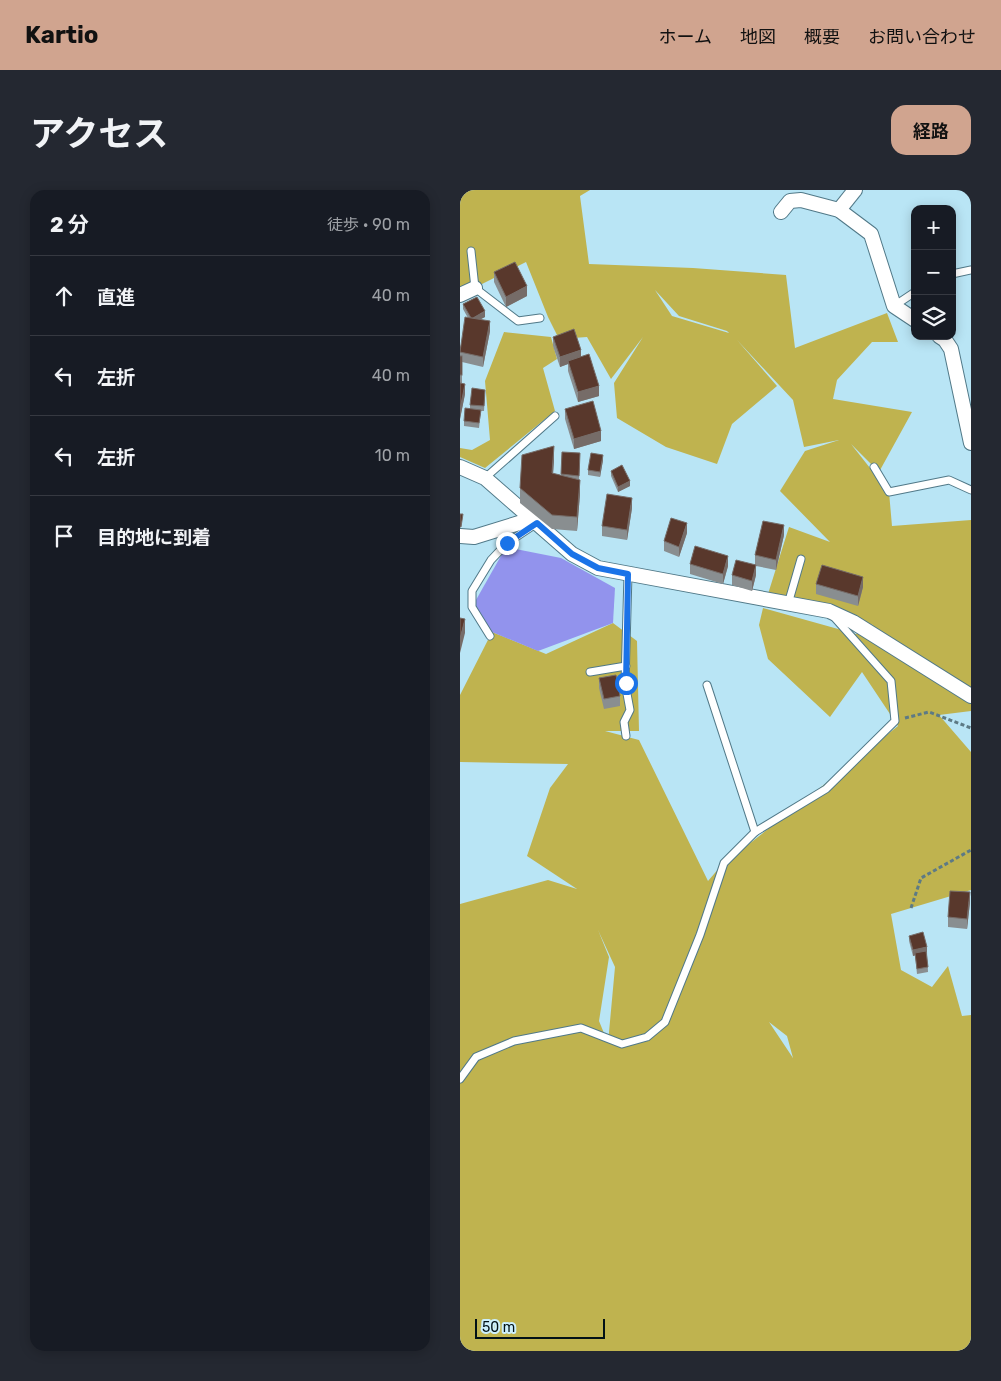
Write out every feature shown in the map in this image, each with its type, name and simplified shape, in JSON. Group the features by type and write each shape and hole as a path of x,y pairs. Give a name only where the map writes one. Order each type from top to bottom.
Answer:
{"street":[{"path":"839,210 848,192"},
{"path":"781,212 790,201 801,200 839,210 871,234 894,306 911,317"},
{"path":"460,295 474,288"},
{"path":"945,340 951,349 971,443"},
{"path":"460,467 485,478 572,554 598,568 829,611 853,622 971,696"},
{"path":"460,536 474,536 534,521"}],"lane":[{"path":"471,251 474,288 518,321 540,318"},
{"path":"956,273 971,270"},
{"path":"894,306 911,295"},
{"path":"485,478 555,416"},
{"path":"874,467 889,492 949,480 971,490"},
{"path":"490,636 472,607 472,591 491,560 507,543 534,521"},
{"path":"788,604 801,559"},
{"path":"626,736 624,722 630,710 626,683 628,574"},
{"path":"460,1079 476,1057 514,1041 581,1028 622,1044 647,1037 665,1022 700,935 724,863 755,832 826,789 895,721 890,681 829,611"},
{"path":"590,672 626,666"},
{"path":"707,685 755,832"}],"path":[{"path":"895,721 930,712 971,728"},
{"path":"911,908 922,878 971,850"}],"shaded area":[{"path":"460,190 590,190 580,196 589,264 693,268 786,275 795,348 887,313 898,342 872,342 837,380 833,399 912,412 879,472 851,444 889,492 892,526 971,520 971,711 939,715 971,752 971,890 891,914 901,970 932,987 948,966 962,1016 971,1015 971,1351 460,1351 460,904 548,880 577,889 527,856 550,788 568,764 460,762 460,695 492,632 546,654 613,623 637,641 639,731 605,731 639,740 708,881 720,867 898,726 862,672 830,717 768,659 759,625 763,608 856,634 873,625 805,603 768,594 789,527 830,542 780,491 805,451 839,440 804,447 793,400 737,340 777,386 732,424 717,464 666,447 617,418 614,383 643,337 611,379 587,337 559,339 526,262 460,295","holes":["655,290 679,316 729,333 672,316","598,930 615,967 608,1043 599,1021 609,957","769,1022 787,1036 793,1058"]},
{"path":"504,332 551,337 557,359 543,368 555,411 485,468 460,457 460,448 472,450 490,440 485,381"}],"water":[{"path":"506,547 561,558 615,588 613,623 538,651 492,632 472,607"}],"building":[{"path":"515,262 527,286 506,297 494,272"},
{"path":"477,297 485,311 471,318 463,304"},
{"path":"465,317 490,321 483,357 460,352"},
{"path":"574,329 581,350 560,357 553,337"},
{"path":"589,354 599,386 578,392 568,361"},
{"path":"460,356 462,356 462,375 460,375"},
{"path":"460,383 465,384 460,409"},
{"path":"472,388 485,390 484,406 470,405"},
{"path":"593,401 601,431 574,439 565,409"},
{"path":"465,408 481,410 479,423 464,421"},
{"path":"554,446 552,473 580,480 577,517 552,515 520,488 522,455"},
{"path":"562,452 580,453 579,476 561,474"},
{"path":"591,453 603,455 600,472 588,470"},
{"path":"622,465 630,481 618,487 611,471"},
{"path":"607,494 632,498 627,530 602,526"},
{"path":"460,514 463,514 461,527 460,527"},
{"path":"671,518 687,523 679,547 664,541"},
{"path":"763,521 784,525 776,560 755,555"},
{"path":"695,546 728,556 723,574 690,564"},
{"path":"736,560 756,565 752,581 732,575"},
{"path":"822,565 863,577 858,596 816,584"},
{"path":"460,618 465,619 460,639"},
{"path":"616,675 620,696 604,699 599,678"},
{"path":"950,891 970,892 967,919 948,917"},
{"path":"923,932 927,947 913,950 909,936"},
{"path":"926,951 928,967 917,969 915,953"}],"route":[{"path":"507,543 537,523 572,554 598,568 628,574 626,683"}]}
